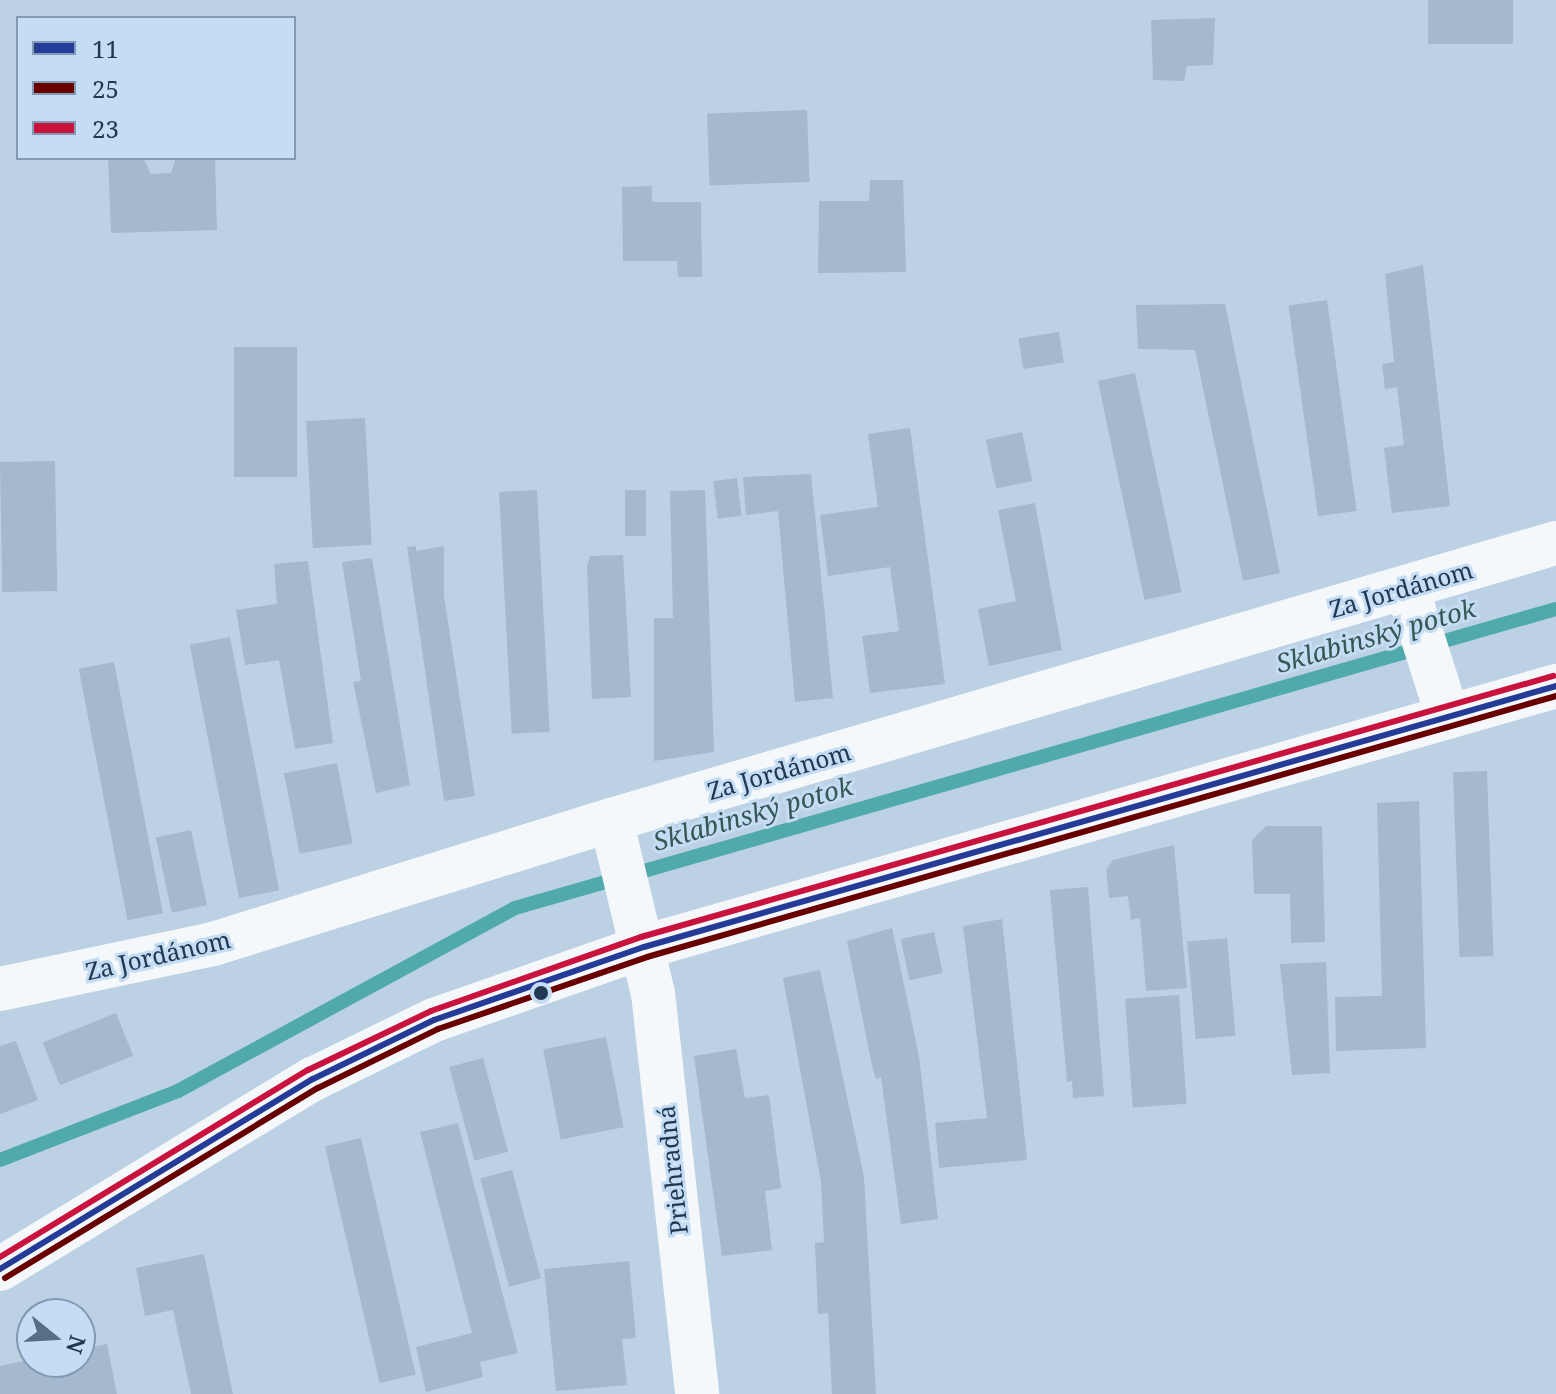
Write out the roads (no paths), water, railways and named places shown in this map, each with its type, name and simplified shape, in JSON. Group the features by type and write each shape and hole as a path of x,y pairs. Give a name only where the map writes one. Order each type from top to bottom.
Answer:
{"street":[{"name":"Za Jordánom","path":"0,989 213,944 611,820 1556,543"},
{"path":"1407,588 1448,717"},
{"path":"0,1269 313,1079 639,927 1448,717 1556,686"},
{"name":"Priehradná","path":"611,820 639,927 697,1394"}],"waterway":[{"name":"Sklabinský potok","path":"0,1160 178,1091 515,908 1556,609"}]}
